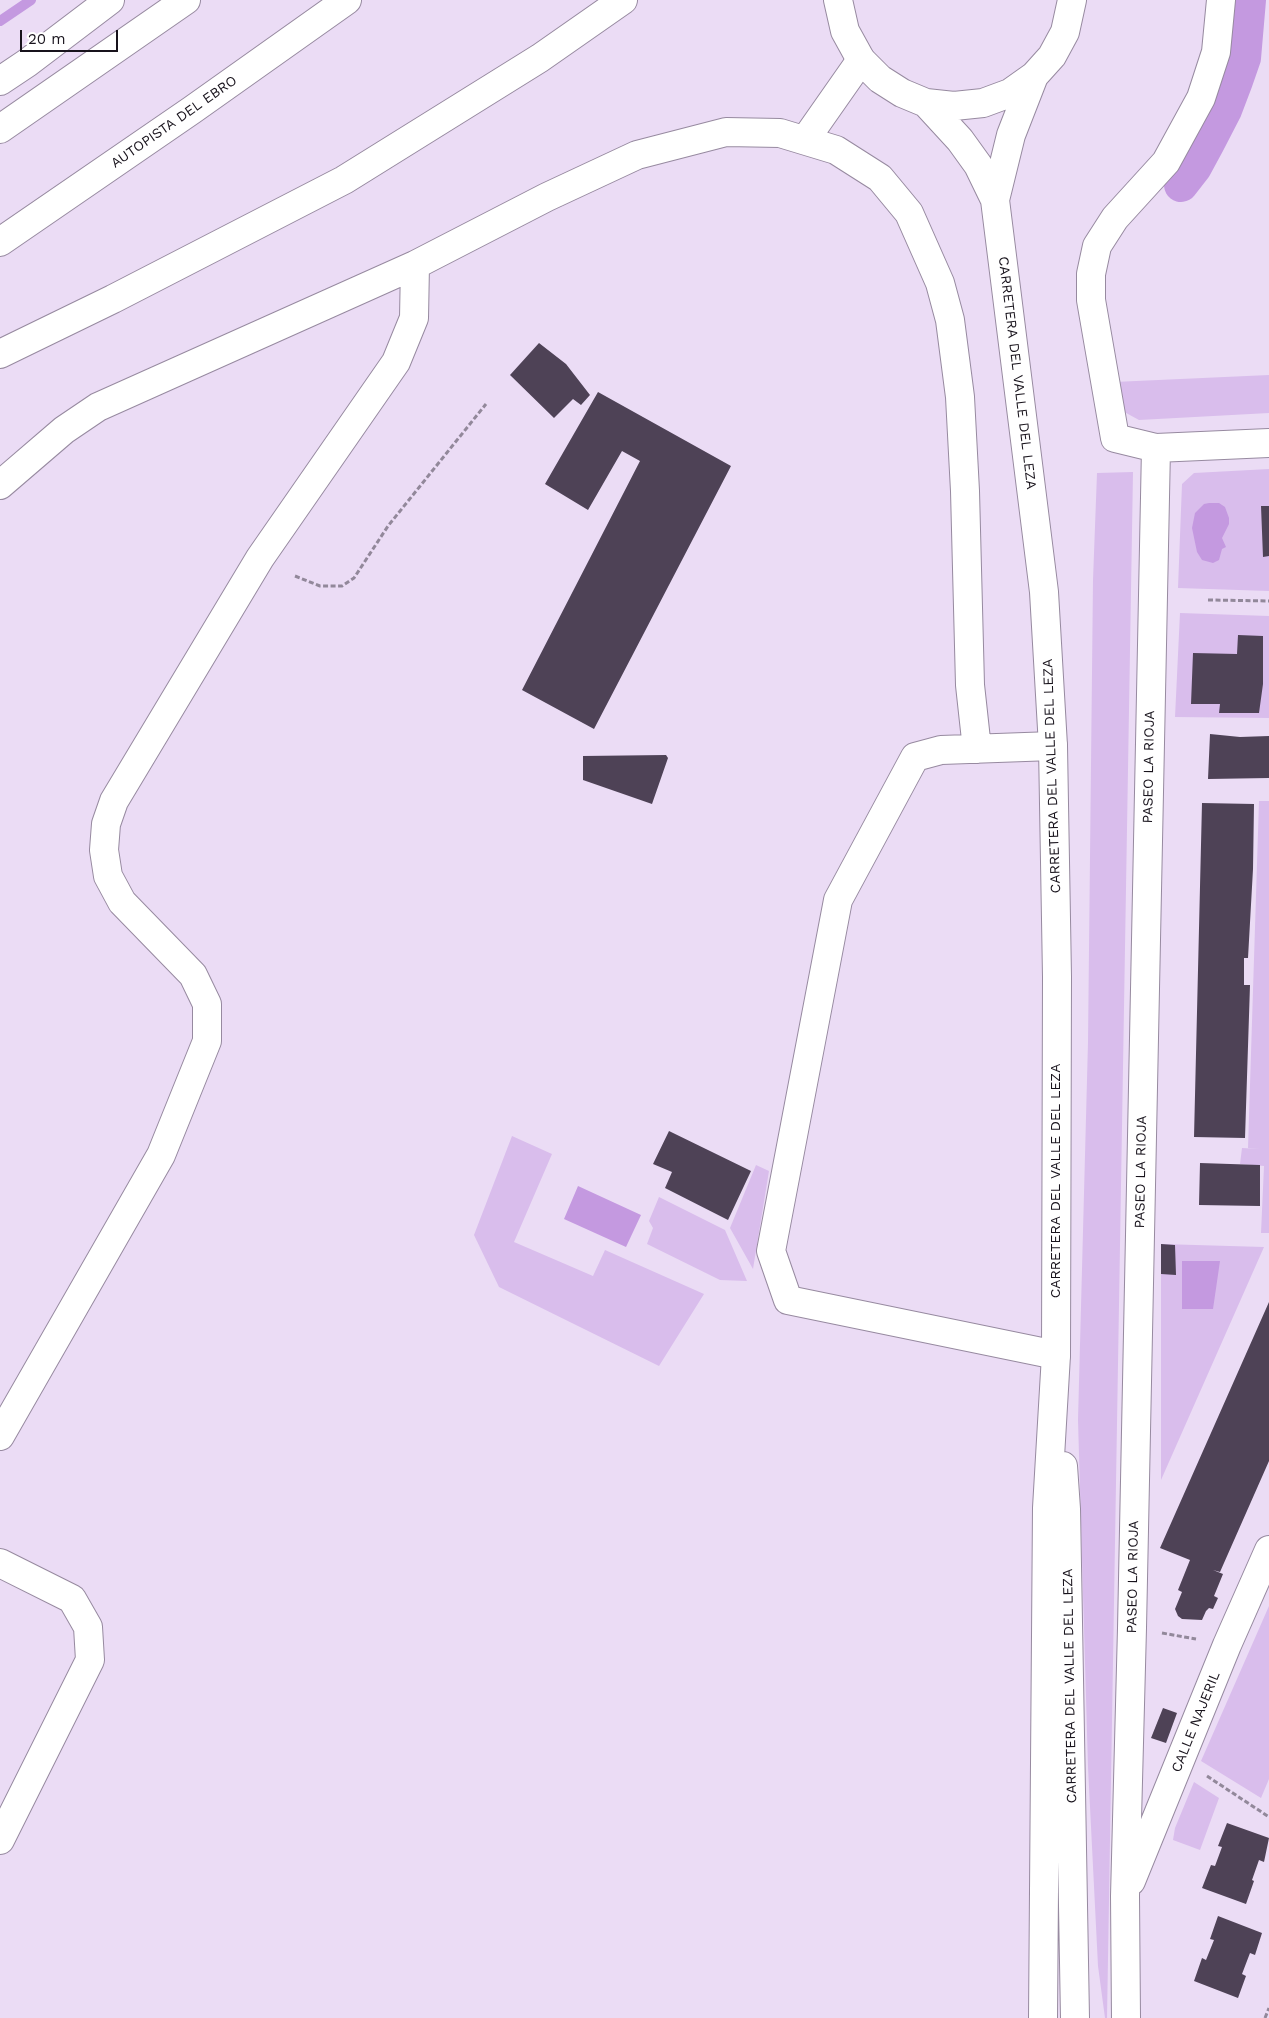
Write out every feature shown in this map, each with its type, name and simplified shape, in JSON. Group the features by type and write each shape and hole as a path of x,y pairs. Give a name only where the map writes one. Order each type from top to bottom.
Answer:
{"main road":[{"path":"0,81 27,63 110,0"},
{"path":"0,129 186,0"},
{"name":"AUTOPISTA DEL EBRO","path":"0,242 192,110 347,0"},
{"path":"0,354 344,180 540,58 624,0"},
{"path":"838,0 845,31 861,60 880,79 902,93 926,103 954,106 983,103 1010,93 1034,76 1052,56 1065,32 1072,0"},
{"path":"1221,0 1216,52 1201,98 1166,162 1115,218 1097,246 1091,274 1091,300 1115,438 1156,448 1269,443"},
{"path":"805,140 861,60"},
{"path":"995,200 1011,135 1034,76"},
{"path":"926,103 960,140 978,165 995,200"},
{"path":"0,485 64,430 98,407 415,265 547,197 637,155 726,132 780,133 836,150 880,178 909,213 940,282 950,320 960,396 965,491 970,685 977,749"},
{"name":"CARRETERA DEL VALLE DEL LEZA","path":"995,200 1044,592 1053,746 1057,977 1056,1354 1046,1508 1043,2018"},
{"path":"0,1436 161,1155 207,1041 207,1004 193,975 122,902 108,876 104,850 106,824 114,801 260,558 396,362 414,318 415,265"},
{"name":"PASEO LA RIOJA","path":"1126,2018 1125,1896 1156,448"},
{"path":"1053,746 941,750 914,757 838,900 771,1251 788,1300 1056,1354"},
{"name":"CARRETERA DEL VALLE DEL LEZA","path":"1056,1354 1066,1509 1075,2018"},
{"name":"CALLE NAJERIL","path":"1125,1896 1227,1645 1269,1550"},
{"path":"0,1563 72,1599 88,1627 90,1660 0,1840"},
{"path":"1074,1907 1092,2018"},
{"path":"1044,1910 1058,1991 1058,2018"}],"path":[{"path":"295,576 320,586 342,586 354,578 388,526 486,404"},
{"path":"1208,600 1269,601"},
{"path":"1132,1628 1227,1645"},
{"path":"1180,1760 1269,1817"},
{"path":"1265,2018 1269,2008"}],"shaded area":[{"path":"1269,375 1269,413 1139,420 1117,408 1114,382"},
{"path":"1269,469 1269,591 1178,588 1182,484 1194,473"},
{"path":"1133,472 1107,2018 1105,2018 1098,1966 1088,1767 1078,1420 1088,1042 1093,580 1097,473"},
{"path":"1219,503 1225,507 1229,518 1229,524 1222,538 1226,547 1222,549 1219,560 1213,563 1202,560 1197,552 1192,528 1195,513 1204,504"},
{"path":"1180,613 1269,616 1269,718 1175,717"},
{"path":"1259,801 1269,801 1269,1233 1261,1233 1264,1166 1240,1164 1242,1148 1260,1149 1248,1148"},
{"path":"512,1136 552,1154 514,1242 593,1276 605,1250 704,1294 659,1366 499,1287 474,1235"},
{"path":"756,1165 769,1171 753,1269 730,1228"},
{"path":"578,1186 641,1215 626,1247 564,1219"},
{"path":"659,1197 725,1230 747,1281 720,1280 647,1244 653,1228 649,1221"},
{"path":"1161,1244 1264,1247 1161,1480"},
{"path":"1182,1261 1220,1261 1213,1309 1182,1309"},
{"path":"1269,1606 1269,1779 1261,1798 1201,1761"},
{"path":"1194,1782 1219,1798 1200,1850 1173,1840 1175,1828"}],"building":[{"path":"539,343 566,364 590,395 581,405 573,399 554,418 510,375"},
{"path":"598,392 731,466 594,729 522,690 640,461 622,451 588,510 545,484"},
{"path":"1261,506 1269,506 1269,556 1263,557"},
{"path":"1238,635 1263,636 1263,684 1259,713 1219,713 1220,704 1191,704 1193,653 1237,654"},
{"path":"1210,734 1240,737 1269,736 1269,778 1208,779"},
{"path":"666,755 668,758 652,804 583,780 583,756"},
{"path":"1202,803 1254,804 1253,869 1248,958 1244,958 1244,985 1250,985 1245,1138 1194,1137"},
{"path":"669,1131 751,1171 728,1220 665,1188 672,1172 653,1164"},
{"path":"1200,1163 1260,1165 1260,1206 1199,1205"},
{"path":"1161,1244 1175,1245 1176,1275 1161,1274"},
{"path":"1269,1302 1269,1461 1220,1572 1213,1570 1223,1574 1214,1596 1218,1598 1213,1609 1209,1608 1206,1611 1202,1620 1182,1619 1178,1616 1175,1609 1182,1592 1178,1590 1190,1560 1160,1548"},
{"path":"1163,1708 1177,1713 1166,1743 1151,1738"},
{"path":"1227,1823 1269,1838 1264,1862 1259,1860 1246,1904 1202,1888 1211,1865 1215,1866 1222,1847 1218,1846"},
{"path":"1218,1916 1262,1933 1255,1955 1250,1953 1242,1974 1246,1976 1238,1998 1194,1981 1202,1958 1206,1960 1214,1940 1210,1939"}],"waterway":[{"path":"0,21 31,0"},
{"path":"1181,185 1195,167 1208,143 1225,110 1236,81 1244,58 1249,0"}]}
